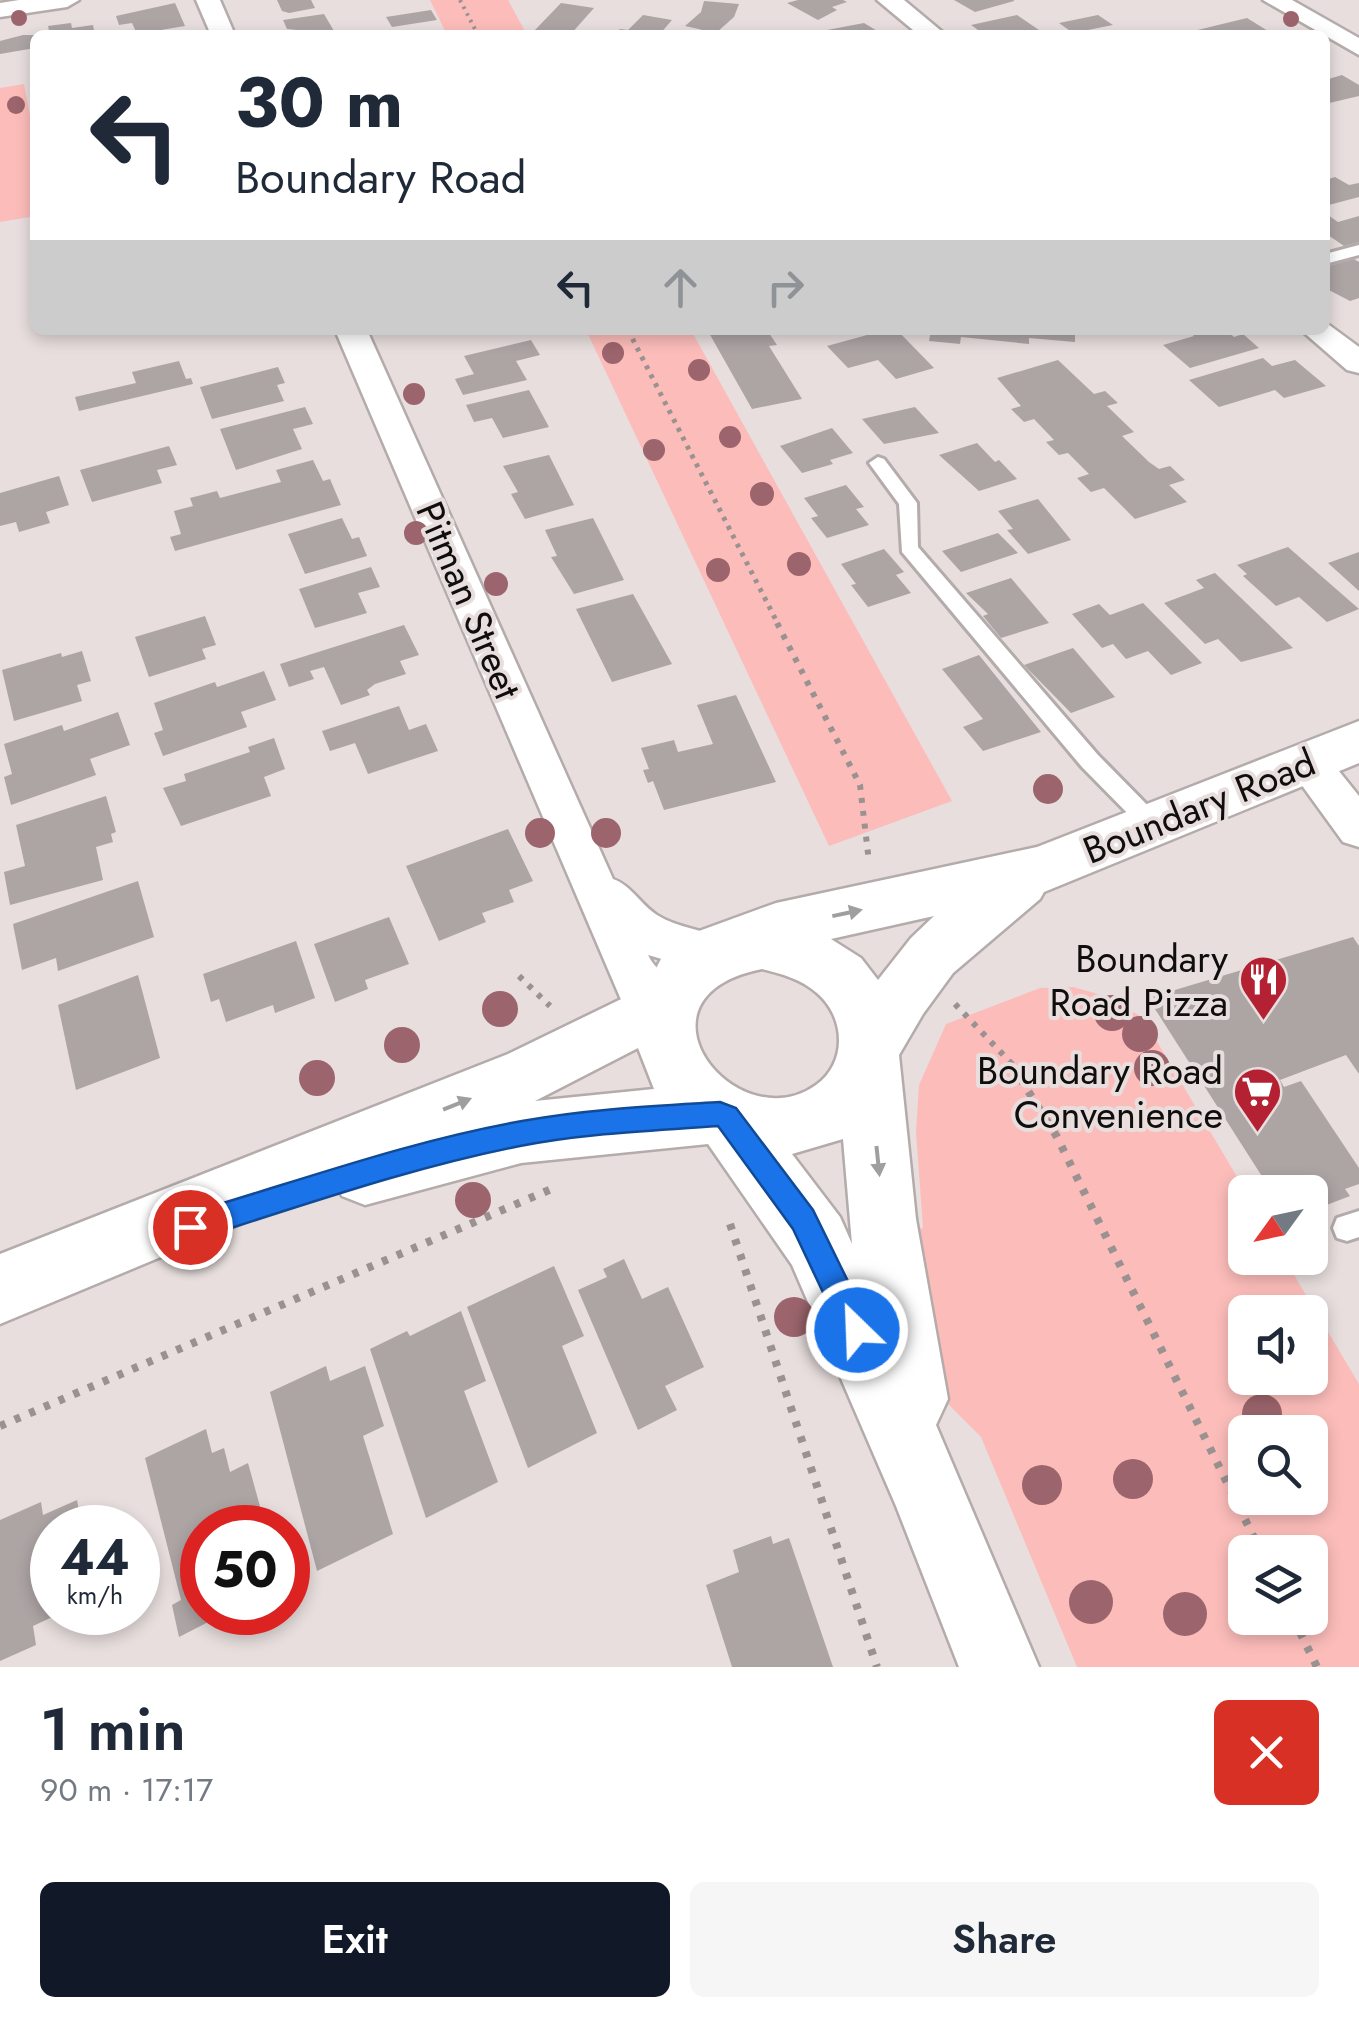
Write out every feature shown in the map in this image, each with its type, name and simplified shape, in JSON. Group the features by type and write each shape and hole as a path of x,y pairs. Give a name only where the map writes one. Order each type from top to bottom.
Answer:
{"main road":[{"name":"Boundary Road","path":"715,951 776,927 1038,870 1359,741"},
{"name":"Boundary Road","path":"869,1057 895,1003 933,950 1038,870"},
{"path":"930,1496 892,1289 869,1057 869,1021 864,1007 848,982 824,962 780,946 715,951 684,972 668,1004 664,1028 674,1066 692,1094 723,1115 816,1240 930,1496 999,1667"},
{"path":"21,1280 530,1074 668,1004"},
{"path":"21,1280 412,1160 495,1139 615,1121 723,1115 768,1127 817,1118 844,1101 869,1057"}],"street":[{"path":"0,10 67,0"},
{"path":"208,0 222,30"},
{"path":"889,0 928,30"},
{"path":"1275,0 1328,30"},
{"path":"1330,31 1359,48"},
{"name":"Pitman Street","path":"354,335 586,871 640,986 668,1004"},
{"path":"1323,335 1359,362"},
{"path":"1307,762 1359,829"},
{"name":"Pitman Street","path":"586,871 633,927 659,941 715,951"}],"lane":[{"path":"1330,258 1359,250"},
{"path":"878,463 908,503 910,548 1090,761 1153,824"}],"path":[{"path":"460,0 475,30"},
{"path":"518,976 558,1013"},
{"path":"0,1426 574,1179"},
{"path":"745,1213 728,1218 877,1667"},
{"path":"1301,1635 1317,1667"}],"shaded area":[{"path":"430,0 508,0 524,30 445,30"},
{"path":"24,84 30,116 30,217 0,222 0,88"},
{"path":"588,335 694,335 952,801 829,846"},
{"path":"1073,987 1109,997 1143,1018 1236,1175 1228,1175 1228,1275 1294,1275 1306,1295 1228,1295 1228,1395 1328,1395 1328,1332 1359,1384 1359,1667 1077,1667 981,1437 949,1405 940,1388 907,1232 923,1228 916,1132 919,1085 946,1024 1040,988"}],"building":[{"path":"277,0 311,0 315,8 289,13 282,11"},
{"path":"954,0 1014,0 1014,1 975,12"},
{"path":"704,1 739,4 734,17 719,30 685,26 701,12"},
{"path":"847,2 832,7 837,10 818,20 787,3"},
{"path":"175,3 185,26 135,30 132,23 119,25 116,16"},
{"path":"561,3 594,8 574,30 535,30"},
{"path":"431,10 437,20 392,27 386,17"},
{"path":"324,14 333,30 287,29 283,20"},
{"path":"643,15 672,20 663,30 628,30"},
{"path":"1017,15 1039,30 978,30 971,25"},
{"path":"1098,15 1113,25 1069,30 1059,23"},
{"path":"1247,18 1266,30 1198,30"},
{"path":"71,23 72,28 93,25 94,30 49,30 48,26"},
{"path":"864,23 876,30 827,30"},
{"path":"30,35 30,49 0,54 0,41"},
{"path":"1342,75 1359,85 1359,96 1330,103 1330,79"},
{"path":"1335,177 1349,185 1359,183 1359,197 1330,205 1330,178"},
{"path":"1330,216 1338,222 1359,216 1359,242 1344,246 1330,236"},
{"path":"1354,259 1359,262 1359,298 1350,301 1330,291 1330,266"},
{"path":"710,335 770,335 777,345 769,346 802,399 752,409"},
{"path":"867,335 902,335 934,368 896,379 878,360 848,368 827,346"},
{"path":"930,335 1075,335 1075,342 1029,338 1029,344 961,337 960,344 929,341"},
{"path":"1244,335 1259,348 1190,368 1163,345 1194,336"},
{"path":"531,340 540,355 516,361 527,380 463,395 455,379 474,374 464,356"},
{"path":"1263,358 1272,366 1295,360 1326,386 1284,398 1275,390 1219,407 1189,380"},
{"path":"1058,360 1094,394 1105,391 1118,403 1107,406 1134,432 1122,436 1159,469 1170,466 1185,480 1169,485 1187,502 1135,519 1104,488 1091,492 1077,478 1089,474 1068,453 1059,455 1046,442 1054,440 1034,419 1024,422 1011,409 1021,406 997,378"},
{"path":"179,361 186,379 191,378 193,384 79,411 75,397 136,383 132,372"},
{"path":"278,367 285,383 277,385 284,401 212,419 200,387"},
{"path":"529,390 549,427 503,438 492,418 474,422 466,405"},
{"path":"305,407 313,424 293,429 302,449 236,470 220,429"},
{"path":"915,407 939,433 884,444 862,419"},
{"path":"832,428 853,453 830,460 833,464 802,473 780,446"},
{"path":"977,443 1017,479 979,491 939,455"},
{"path":"169,446 177,465 157,470 162,483 92,502 80,470"},
{"path":"549,455 574,505 525,519 511,494 518,492 503,466"},
{"path":"313,460 323,481 330,479 341,505 175,551 170,537 181,534 174,511 193,506 190,498 217,491 220,498 281,482 276,470"},
{"path":"59,476 69,505 46,512 50,523 19,532 16,522 0,526 0,493"},
{"path":"846,485 864,507 856,509 869,525 827,538 811,518 818,516 804,498"},
{"path":"1038,499 1071,540 1028,554 1007,530 1013,529 998,511"},
{"path":"342,518 352,539 359,537 367,556 305,574 288,534"},
{"path":"593,518 624,580 574,594 551,557 557,556 545,530"},
{"path":"998,533 1018,553 961,572 942,551"},
{"path":"1288,547 1359,609 1327,622 1299,597 1276,606 1243,576 1247,574 1237,565"},
{"path":"884,549 904,572 896,575 911,593 868,607 841,564"},
{"path":"1359,552 1359,591 1328,563"},
{"path":"371,567 380,587 358,593 367,613 315,628 299,589"},
{"path":"1215,573 1293,648 1241,662 1218,639 1205,644 1164,603 1204,588 1196,580"},
{"path":"1011,578 1049,623 1001,638 983,616 988,614 966,593"},
{"path":"633,594 672,664 612,682 576,609"},
{"path":"1143,603 1202,663 1171,675 1148,651 1126,659 1113,644 1102,648 1072,614 1099,604 1110,615"},
{"path":"205,616 216,645 202,649 206,659 149,677 135,637"},
{"path":"404,625 419,655 400,661 406,674 375,684 367,690 370,695 341,705 324,667 310,671 314,679 289,687 280,664"},
{"path":"1073,648 1115,697 1071,713 1024,665"},
{"path":"82,651 91,681 77,685 82,701 14,721 2,670"},
{"path":"979,655 1041,732 983,751 963,727 983,719 942,669"},
{"path":"264,671 276,700 241,712 247,727 163,756 154,733 163,730 154,703 215,682 217,687"},
{"path":"736,695 776,782 664,810 653,781 648,783 643,770 649,769 641,748 674,740 678,752 713,744 697,705"},
{"path":"399,706 409,730 426,724 438,751 368,774 355,743 330,751 322,731"},
{"path":"118,712 130,745 90,759 96,775 11,805 4,777 12,774 4,744 62,725 64,731"},
{"path":"274,738 285,769 264,777 271,796 181,826 163,788 186,781 184,774 250,752 248,747"},
{"path":"106,796 116,832 111,834 113,842 96,847 103,880 10,905 4,872 25,866 16,825"},
{"path":"508,829 533,881 509,890 514,902 482,913 486,922 439,941 406,866"},
{"path":"138,881 154,937 58,971 56,958 22,970 13,924"},
{"path":"389,917 409,964 365,980 368,989 335,1002 314,944"},
{"path":"1353,937 1359,946 1359,1074 1346,1055 1280,1080 1284,1087 1301,1081 1359,1168 1359,1184 1345,1189 1350,1196 1328,1204 1328,1175 1261,1175 1148,998"},
{"path":"296,941 315,998 275,1013 273,1005 226,1022 219,999 211,1002 203,974"},
{"path":"138,975 160,1058 76,1090 58,1005"},
{"path":"624,1259 642,1299 668,1287 704,1367 665,1386 677,1410 638,1430 578,1290 607,1277 603,1269"},
{"path":"554,1266 584,1336 562,1346 597,1433 528,1468 467,1307"},
{"path":"461,1311 486,1381 464,1391 498,1482 426,1518 370,1349 407,1331 410,1336"},
{"path":"326,1366 330,1381 365,1366 384,1426 363,1436 393,1534 317,1571 310,1544 310,1505 300,1505 270,1392"},
{"path":"206,1429 212,1453 224,1448 230,1472 248,1463 260,1505 180,1505 180,1596 160,1505 145,1458"},
{"path":"30,1507 30,1635 34,1635 36,1645 0,1661 0,1520"},
{"path":"771,1536 773,1544 789,1538 833,1667 732,1667 706,1585 739,1572 733,1550"},
{"path":"180,1601 183,1635 179,1637 172,1605"}],"place":[{"name":"Boundary Road Pizza","path":"1263,1022"},
{"name":"Boundary Road Convenience","path":"1258,1134"}],"route":[{"path":"190,1227 412,1160 522,1133 615,1121 720,1114 726,1116 776,1180 816,1240 857,1330"}]}
